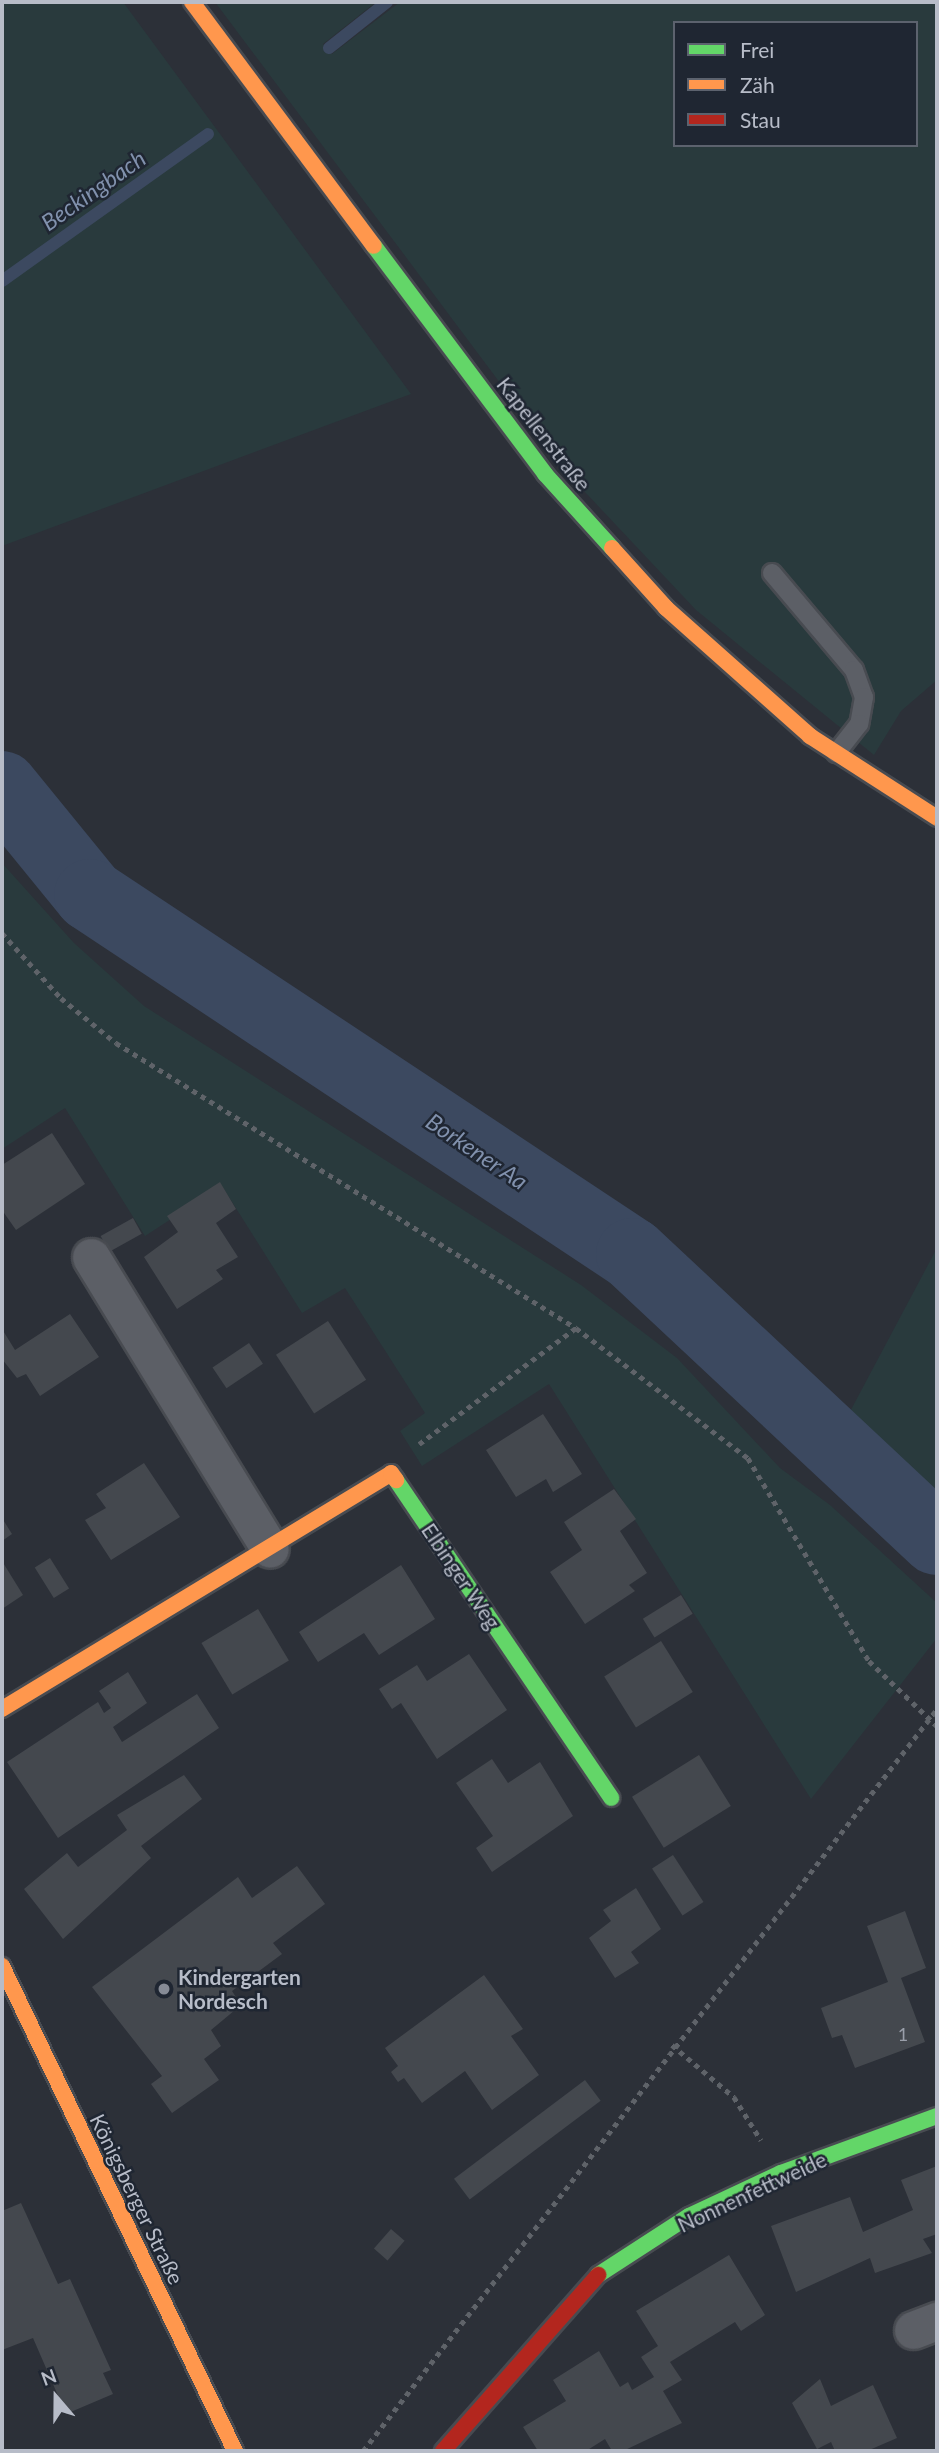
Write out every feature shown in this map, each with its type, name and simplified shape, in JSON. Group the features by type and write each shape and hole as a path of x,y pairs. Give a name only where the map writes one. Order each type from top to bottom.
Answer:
{"street":[{"name":"Kapellenstraße","path":"192,2 545,474 666,608 836,753 937,818"},
{"path":"91,1257 270,1549"},
{"path":"2,1709 270,1549 391,1473"},
{"name":"Elbinger Weg","path":"391,1473 611,1798"},
{"name":"Königsberger Straße","path":"2,1967 235,2451"},
{"name":"Nonnenfettweide","path":"443,2451 585,2284 689,2216 781,2173 937,2116"}],"lane":[{"path":"772,573 854,670 864,697 859,724 836,753"}],"path":[{"path":"2,933 61,998 116,1043 576,1328 748,1458 869,1661 927,1720 937,1726"},
{"path":"391,1473 409,1452 576,1328"},
{"path":"363,2451 671,2045 937,1709"},
{"path":"671,2045 734,2097 781,2173"}],"shaded area":[{"path":"2,2 123,2 411,394 2,546"},
{"path":"215,2 376,2 323,44 332,54 400,2 937,2 937,680 901,711 874,755 696,610 569,475"},
{"path":"2,863 74,943 144,1006 581,1285 677,1358 780,1468 830,1505 937,1603 937,1638 811,1799 549,1384 422,1466 400,1431 425,1413 345,1288 302,1313 222,1186 145,1236 65,1108 2,1149"},
{"path":"937,1248 937,1511 845,1421"}],"building":[{"path":"52,1133 85,1184 16,1230 2,1210 2,1165"},
{"path":"220,1182 236,1209 216,1223 238,1257 216,1270 223,1279 177,1309 144,1257 178,1232 167,1216"},
{"path":"133,1218 142,1234 109,1252 101,1236"},
{"path":"70,1314 99,1357 40,1396 26,1374 17,1378 2,1359 2,1329 15,1350"},
{"path":"328,1321 366,1380 314,1413 276,1355"},
{"path":"249,1343 263,1364 227,1388 213,1368"},
{"path":"543,1414 582,1474 553,1492 546,1479 516,1497 486,1450"},
{"path":"144,1463 180,1517 111,1560 85,1520 106,1508 96,1494"},
{"path":"614,1489 636,1519 620,1531 647,1573 629,1585 635,1591 585,1624 550,1572 582,1550 564,1522"},
{"path":"2,1518 12,1534 2,1541"},
{"path":"50,1558 69,1589 54,1598 35,1568"},
{"path":"2,1561 23,1595 2,1609"},
{"path":"401,1565 435,1619 379,1655 364,1633 318,1662 299,1632"},
{"path":"681,1595 693,1614 654,1638 643,1619"},
{"path":"258,1609 289,1660 232,1694 201,1643"},
{"path":"661,1641 693,1692 636,1727 604,1677"},
{"path":"469,1654 507,1710 437,1759 401,1703 392,1709 379,1689 417,1665 427,1681"},
{"path":"128,1672 147,1703 113,1727 122,1742 197,1694 219,1728 58,1838 7,1762 98,1702 104,1713 111,1708 99,1691"},
{"path":"699,1755 731,1806 664,1848 632,1797"},
{"path":"492,1759 508,1783 540,1762 573,1816 492,1872 476,1848 493,1836 456,1783"},
{"path":"184,1775 202,1799 141,1846 151,1858 63,1939 24,1889 67,1853 78,1867 127,1830 117,1815"},
{"path":"673,1855 703,1902 683,1916 652,1869"},
{"name":"Kindergarten Nordesch","path":"297,1866 325,1904 273,1943 282,1954 232,1991 241,2005 211,2030 221,2046 204,2059 219,2080 172,2113 151,2084 162,2076 92,1987 238,1877 252,1898"},
{"path":"636,1888 661,1929 631,1952 639,1963 615,1978 589,1938 611,1921 603,1910"},
{"path":"905,1911 926,1968 901,1978 925,2042 855,2068 842,2035 832,2038 821,2008 888,1982 867,1926"},
{"path":"484,1975 523,2029 511,2036 539,2075 492,2110 465,2071 422,2103 404,2078 398,2082 391,2072 398,2066 385,2048"},
{"path":"585,2080 601,2101 470,2199 454,2179"},
{"path":"937,2166 937,2234 923,2239 932,2253 875,2273 870,2258 796,2292 771,2226 850,2197 863,2232 913,2210 901,2180"},
{"path":"21,2203 58,2284 70,2279 111,2370 103,2373 113,2394 66,2414 33,2338 2,2350 2,2211"},
{"path":"391,2229 405,2241 388,2260 374,2249"},
{"path":"729,2255 765,2315 741,2331 735,2322 670,2362 682,2380 663,2391 682,2423 623,2451 612,2451 605,2439 586,2451 538,2451 523,2427 566,2401 553,2380 599,2351 620,2387 628,2382 632,2390 654,2377 641,2357 658,2346 636,2311"},
{"path":"820,2379 831,2406 873,2385 897,2438 867,2451 835,2451 831,2442 817,2449 792,2403"}],"waterway":[{"name":"Beckingbach","path":"329,48 387,2"},
{"name":"Beckingbach","path":"2,281 208,134"},
{"name":"Borkener Aa","path":"2,787 90,895 632,1254 937,1539"}],"traffic: fast":[{"path":"374,246 545,474 612,548"},
{"path":"396,1480 611,1798"},
{"path":"598,2275 689,2216 781,2173 937,2116"}],"traffic: slow":[{"path":"192,2 374,246"},
{"path":"612,548 666,608 810,736 937,818"},
{"path":"2,1709 391,1473 396,1480"},
{"path":"2,1966 235,2451"}],"traffic: jam":[{"path":"443,2451 598,2275"}],"place":[{"name":"Kindergarten Nordesch","path":"164,1989"}]}
